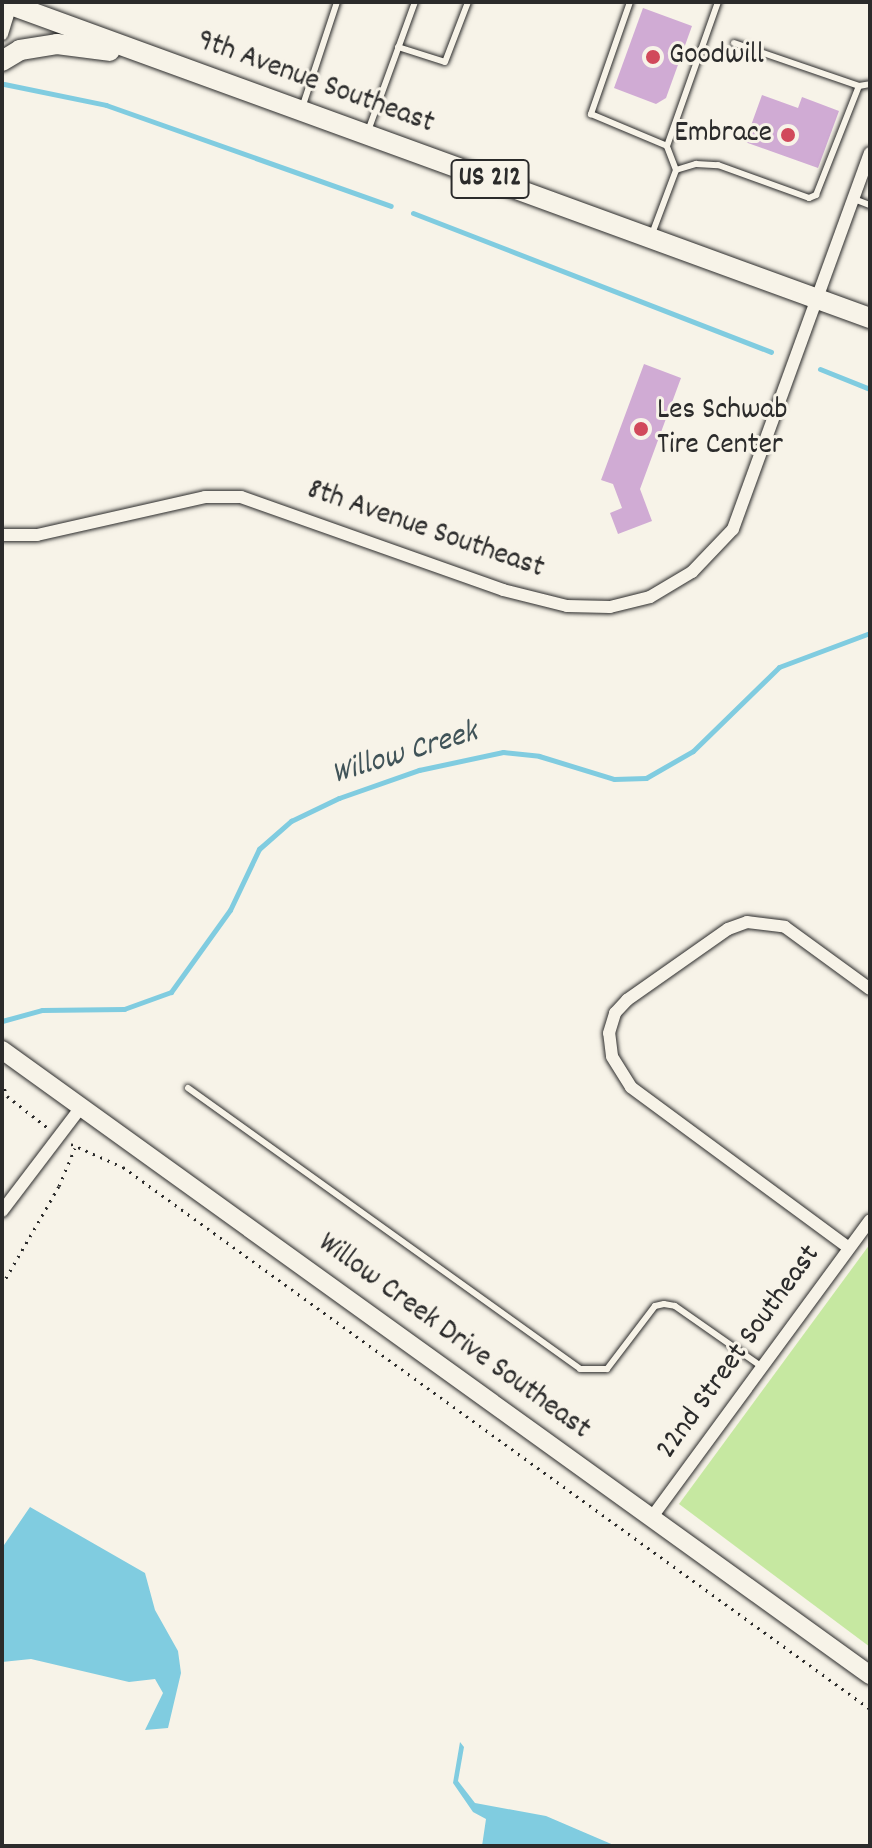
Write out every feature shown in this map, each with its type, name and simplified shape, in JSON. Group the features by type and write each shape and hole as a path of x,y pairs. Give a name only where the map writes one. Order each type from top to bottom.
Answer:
{"main road":[{"name":"9th Avenue Southeast","path":"7,4 870,318"},
{"path":"2,61 20,50 57,44 161,60"},
{"name":"Willow Creek Drive Southeast","path":"9,1054 870,1675"}],"street":[{"path":"2,34 7,4"},
{"name":"8th Avenue Southeast","path":"2,535 37,535 205,497 241,497 503,590 567,606 610,607 650,597 692,572 720,547 745,505 870,153"},
{"path":"849,1248 631,1087 612,1056 609,1033 615,1013 627,1000 728,929 747,922 785,927 870,989"},
{"path":"2,1211 82,1106"},
{"name":"22nd Street Southeast","path":"652,1517 870,1220"}],"lane":[{"path":"301,111 337,2"},
{"path":"367,134 415,2"},
{"path":"398,47 445,62 468,2"},
{"path":"630,2 591,114 667,146"},
{"path":"650,238 676,170 667,146 718,2"},
{"path":"734,43 859,86 870,84"},
{"path":"676,170 718,165 809,198 816,195 859,86"},
{"path":"854,199 870,205"},
{"path":"188,1088 580,1369 607,1369 655,1306 664,1304 675,1306 762,1367"}],"path":[{"path":"2,1081 7,1096 75,1148 123,1167 870,1709"},
{"path":"2,1285 53,1197 75,1148"}],"green space":[{"path":"870,1244 870,1647 679,1504"}],"water":[{"path":"30,1507 145,1573 155,1610 178,1651 181,1673 168,1728 145,1730 163,1693 155,1679 129,1682 31,1659 2,1662 2,1548"},
{"path":"460,1742 464,1747 458,1781 475,1803 546,1816 616,1846 482,1846 486,1819 473,1812 453,1783"}],"building":[{"name":"Goodwill","path":"643,8 692,26 666,98 656,104 614,88"},
{"name":"Embrace","path":"762,95 798,108 802,97 839,111 818,168 745,142"},
{"name":"Les Schwab Tire Center","path":"644,364 681,378 640,489 652,521 618,534 610,513 622,508 613,484 601,480"}],"waterway":[{"path":"4,84 106,105 391,206"},
{"path":"413,213 771,352"},
{"path":"820,369 870,389"},
{"name":"Willow Creek","path":"2,1021 42,1010 124,1009 171,992 230,910 259,849 291,821 339,798 419,770 503,752 539,756 614,779 646,778 693,751 779,667 870,633"}],"place":[{"name":"Goodwill","path":"653,57"},
{"name":"Embrace","path":"788,135"},
{"name":"Les Schwab Tire Center","path":"641,429"}]}
